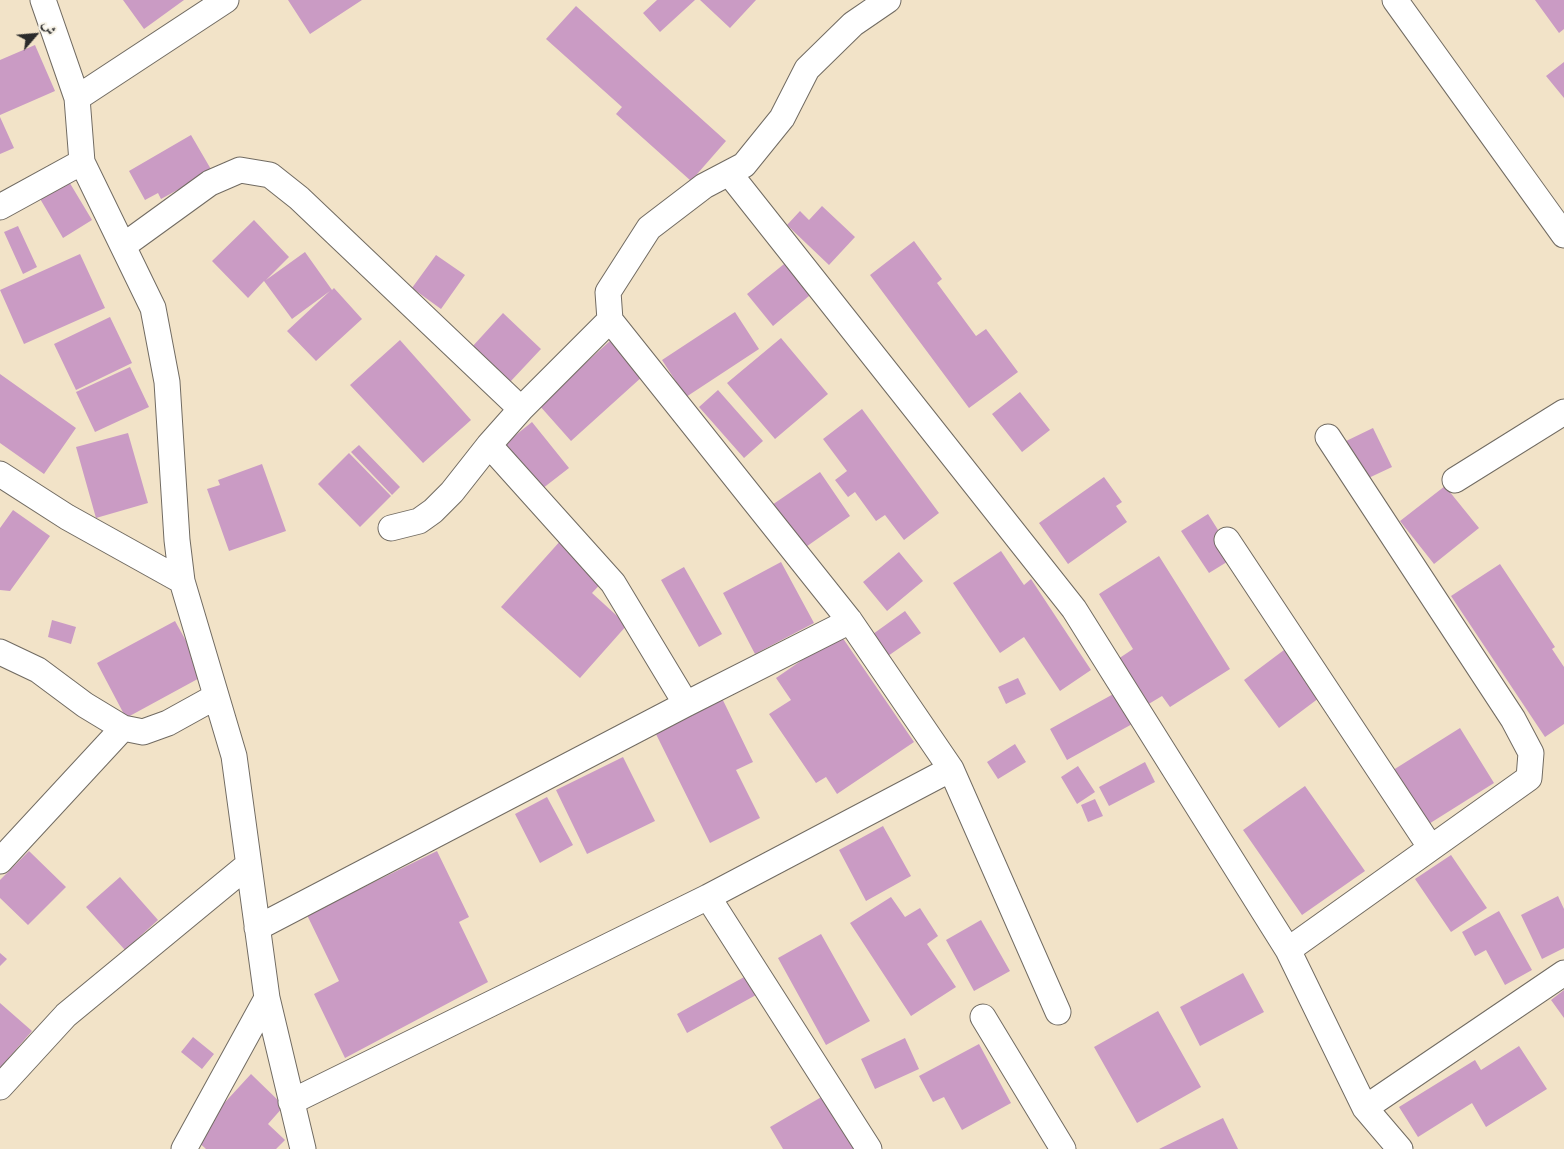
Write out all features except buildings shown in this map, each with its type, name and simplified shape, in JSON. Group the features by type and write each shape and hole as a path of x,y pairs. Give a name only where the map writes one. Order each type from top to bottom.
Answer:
{"street":[{"path":"43,0 77,98 82,162 153,308 167,382 176,540 182,581 234,756 267,998 302,1149"},
{"path":"77,98 226,0"},
{"path":"888,0 853,24 807,69 782,118 744,165 704,186 649,228 608,292 610,320 850,621 951,769 1058,1012"},
{"path":"1395,0 1564,235"},
{"path":"0,207 82,162"},
{"path":"123,246 210,183 240,170 270,174 299,198 521,409"},
{"path":"729,173 1074,609 1288,950 1365,1108 1400,1149"},
{"path":"391,528 419,521 433,511 452,492 489,445 521,409 610,320"},
{"path":"1455,480 1564,412"},
{"path":"1288,950 1529,778 1531,753 1513,719 1328,437"},
{"path":"489,445 613,583 686,704"},
{"path":"0,474 67,518 182,581"},
{"path":"1227,540 1431,848"},
{"path":"257,928 686,704 850,621"},
{"path":"0,652 38,670 85,705 123,728 142,732 168,723 215,697"},
{"path":"0,861 123,728"},
{"path":"291,1102 708,897 951,769"},
{"path":"0,1087 66,1015 248,865"},
{"path":"708,897 869,1149"},
{"path":"1365,1108 1564,973"},
{"path":"184,1149 267,998"},
{"path":"983,1017 1063,1149"}]}
